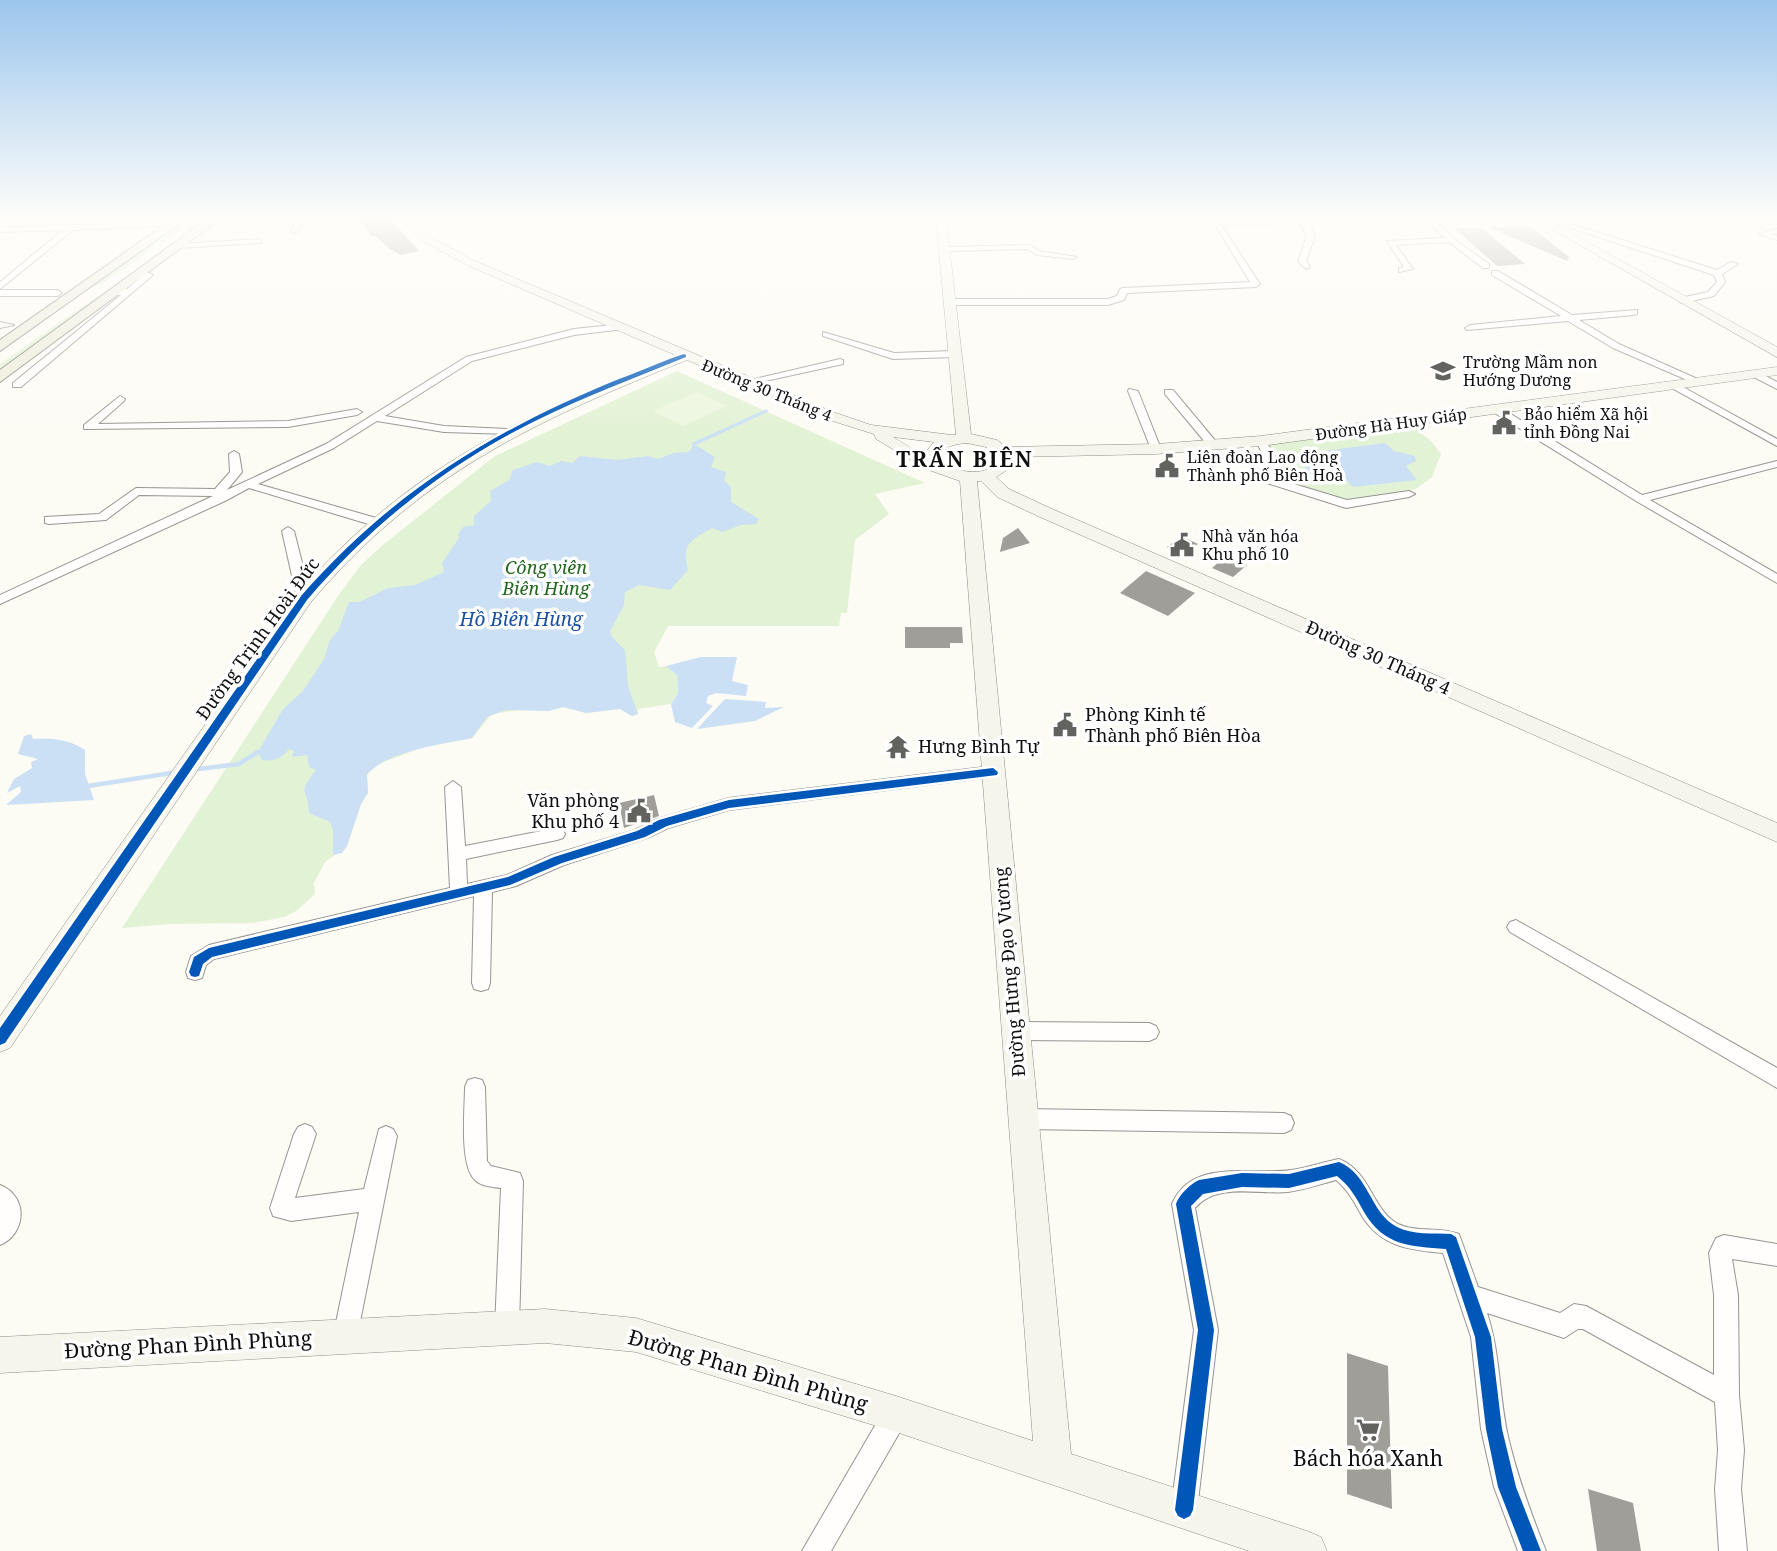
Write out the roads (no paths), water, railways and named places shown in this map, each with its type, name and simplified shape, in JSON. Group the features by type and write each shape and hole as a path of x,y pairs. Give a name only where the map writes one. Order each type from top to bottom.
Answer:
{"main road":[{"name":"Đường 30 Tháng 4","path":"539,291 747,382 869,429 933,465"},
{"path":"948,291 958,440 932,450 930,459 933,465 947,473 976,476 1003,467 1006,458 1004,452"},
{"path":"1668,291 1777,353"},
{"path":"0,360 96,292"},
{"path":"3,327 58,293 114,292"},
{"path":"0,377 114,292"},
{"path":"0,347 76,293"},
{"name":"Đường Trịnh Hoài Đức","path":"0,1039 304,598 347,550 465,458 507,432 684,355"},
{"name":"Đường Hà Huy Giáp","path":"1004,452 1214,446 1777,371"},
{"name":"Đường 30 Tháng 4","path":"869,429 988,442 1004,452"},
{"name":"Đường 30 Tháng 4","path":"976,476 1003,493 1046,513 1777,833"},
{"name":"Đường Hưng Đạo Vương","path":"976,476 993,772 1054,1467"},
{"name":"Đường Phan Đình Phùng","path":"0,1355 545,1326 636,1335 895,1414 1307,1551"}],"street":[{"path":"949,302 1102,302 1118,299 1123,291"},
{"path":"1526,291 1616,346 1697,381"},
{"path":"1683,300 1713,291"},
{"path":"114,292 129,292"},
{"path":"17,385 129,292"},
{"path":"0,293 58,293"},
{"path":"0,300 12,293"},
{"path":"1470,328 1634,312"},
{"path":"0,600 330,446 444,373 480,355 573,332 621,327"},
{"path":"826,334 893,356 954,354"},
{"path":"747,382 840,362"},
{"path":"1755,373 1777,386"},
{"path":"1674,384 1777,443"},
{"path":"1132,391 1156,449"},
{"path":"1169,391 1214,446"},
{"path":"120,399 88,427 288,424 357,412"},
{"path":"1497,410 1640,499 1777,579"},
{"path":"375,418 444,429 507,432"},
{"path":"1261,441 1275,467 1271,481 1346,504 1409,494"},
{"path":"219,496 236,472 234,454"},
{"path":"1640,499 1777,464"},
{"path":"250,485 379,523"},
{"path":"49,520 102,517 136,491 219,496"},
{"path":"288,531 304,598"},
{"path":"195,972 198,961 209,953 459,891 510,881 558,860 641,834 672,820 729,804 993,772"},
{"path":"453,787 459,891"},
{"path":"458,854 558,834"},
{"path":"481,982 483,886"},
{"path":"1516,927 1777,1079"},
{"path":"1016,1031 1149,1032"},
{"path":"475,1087 475,1161 479,1171 486,1177 508,1178 512,1181 507,1328"},
{"path":"1023,1119 1284,1123"},
{"path":"304,1133 281,1208 291,1210 373,1199"},
{"path":"345,1337 386,1136"},
{"path":"1184,1510 1206,1331 1183,1204 1199,1187 1242,1180 1289,1181 1339,1169 1351,1176 1383,1227 1393,1234 1451,1242 1472,1297 1483,1337 1494,1429 1507,1487 1532,1551"},
{"path":"0,1196 10,1205 8,1220 0,1234"},
{"path":"1733,1551 1728,1489 1731,1450 1727,1395 1726,1295 1720,1253 1724,1246 1777,1255"},
{"path":"1472,1297 1564,1326 1574,1316 1586,1318 1727,1395"},
{"path":"816,1551 895,1414"}],"water":[{"path":"1385,443 1394,451 1415,456 1416,461 1406,466 1417,480 1353,487 1348,482 1312,477 1300,461 1314,457 1316,452"},
{"name":"Hồ Biên Hùng","path":"694,444 715,457 711,467 726,472 724,481 731,487 731,502 759,519 756,524 741,525 722,532 712,528 693,540 686,554 688,570 670,590 639,585 625,592 624,605 610,631 612,637 625,650 628,686 638,714 632,716 620,709 586,713 563,707 549,711 506,710 487,717 472,738 416,750 387,760 367,775 368,793 361,804 347,846 342,853 333,855 333,829 330,822 309,813 305,788 316,770 309,767 307,755 292,757 294,751 289,749 277,759 262,760 258,752 283,709 303,691 324,659 330,640 338,631 349,602 359,602 388,588 415,585 444,572 442,563 459,538 458,534 463,527 474,525 474,516 491,501 490,491 509,480 513,470 537,462 550,466 561,461 572,463 580,456 618,460 648,456 658,459 674,453 689,452"},
{"path":"701,657 737,657 732,681 748,685 746,696 716,693 708,696 706,703 713,706 692,728 675,722 671,704 678,693 677,675 666,666"},
{"path":"725,699 766,702 765,708 784,707 755,721 697,729"},
{"path":"31,734 33,739 60,740 85,750 85,774 94,800 6,805 21,792 20,786 7,793 14,779 32,768 31,762 38,759 18,754 24,736"}],"waterway":[{"path":"694,444 766,411"},
{"path":"191,770 239,764 258,752"},
{"path":"88,786 178,772"}],"place":[{"name":"Trường Mầm non Hướng Dương","path":"1443,371"},
{"name":"Bảo hiểm Xã hội tỉnh Đồng Nai","path":"1504,423"},
{"name":"Liên đoàn Lao động Thành phố Biên Hoà","path":"1167,466"},
{"name":"Nhà văn hóa Khu phố 10","path":"1182,545"},
{"name":"Phòng Kinh tế Thành phố Biên Hòa","path":"1065,725"},
{"name":"Hưng Bình Tự","path":"898,747"},
{"name":"Văn phòng Khu phố 4","path":"639,811"},
{"name":"Bách hóa Xanh","path":"1368,1430"}],"district":[{"name":"TRẤN BIÊN","path":"965,460"}],"park label":[{"name":"Công viên Biên Hùng","path":"546,578"}]}
